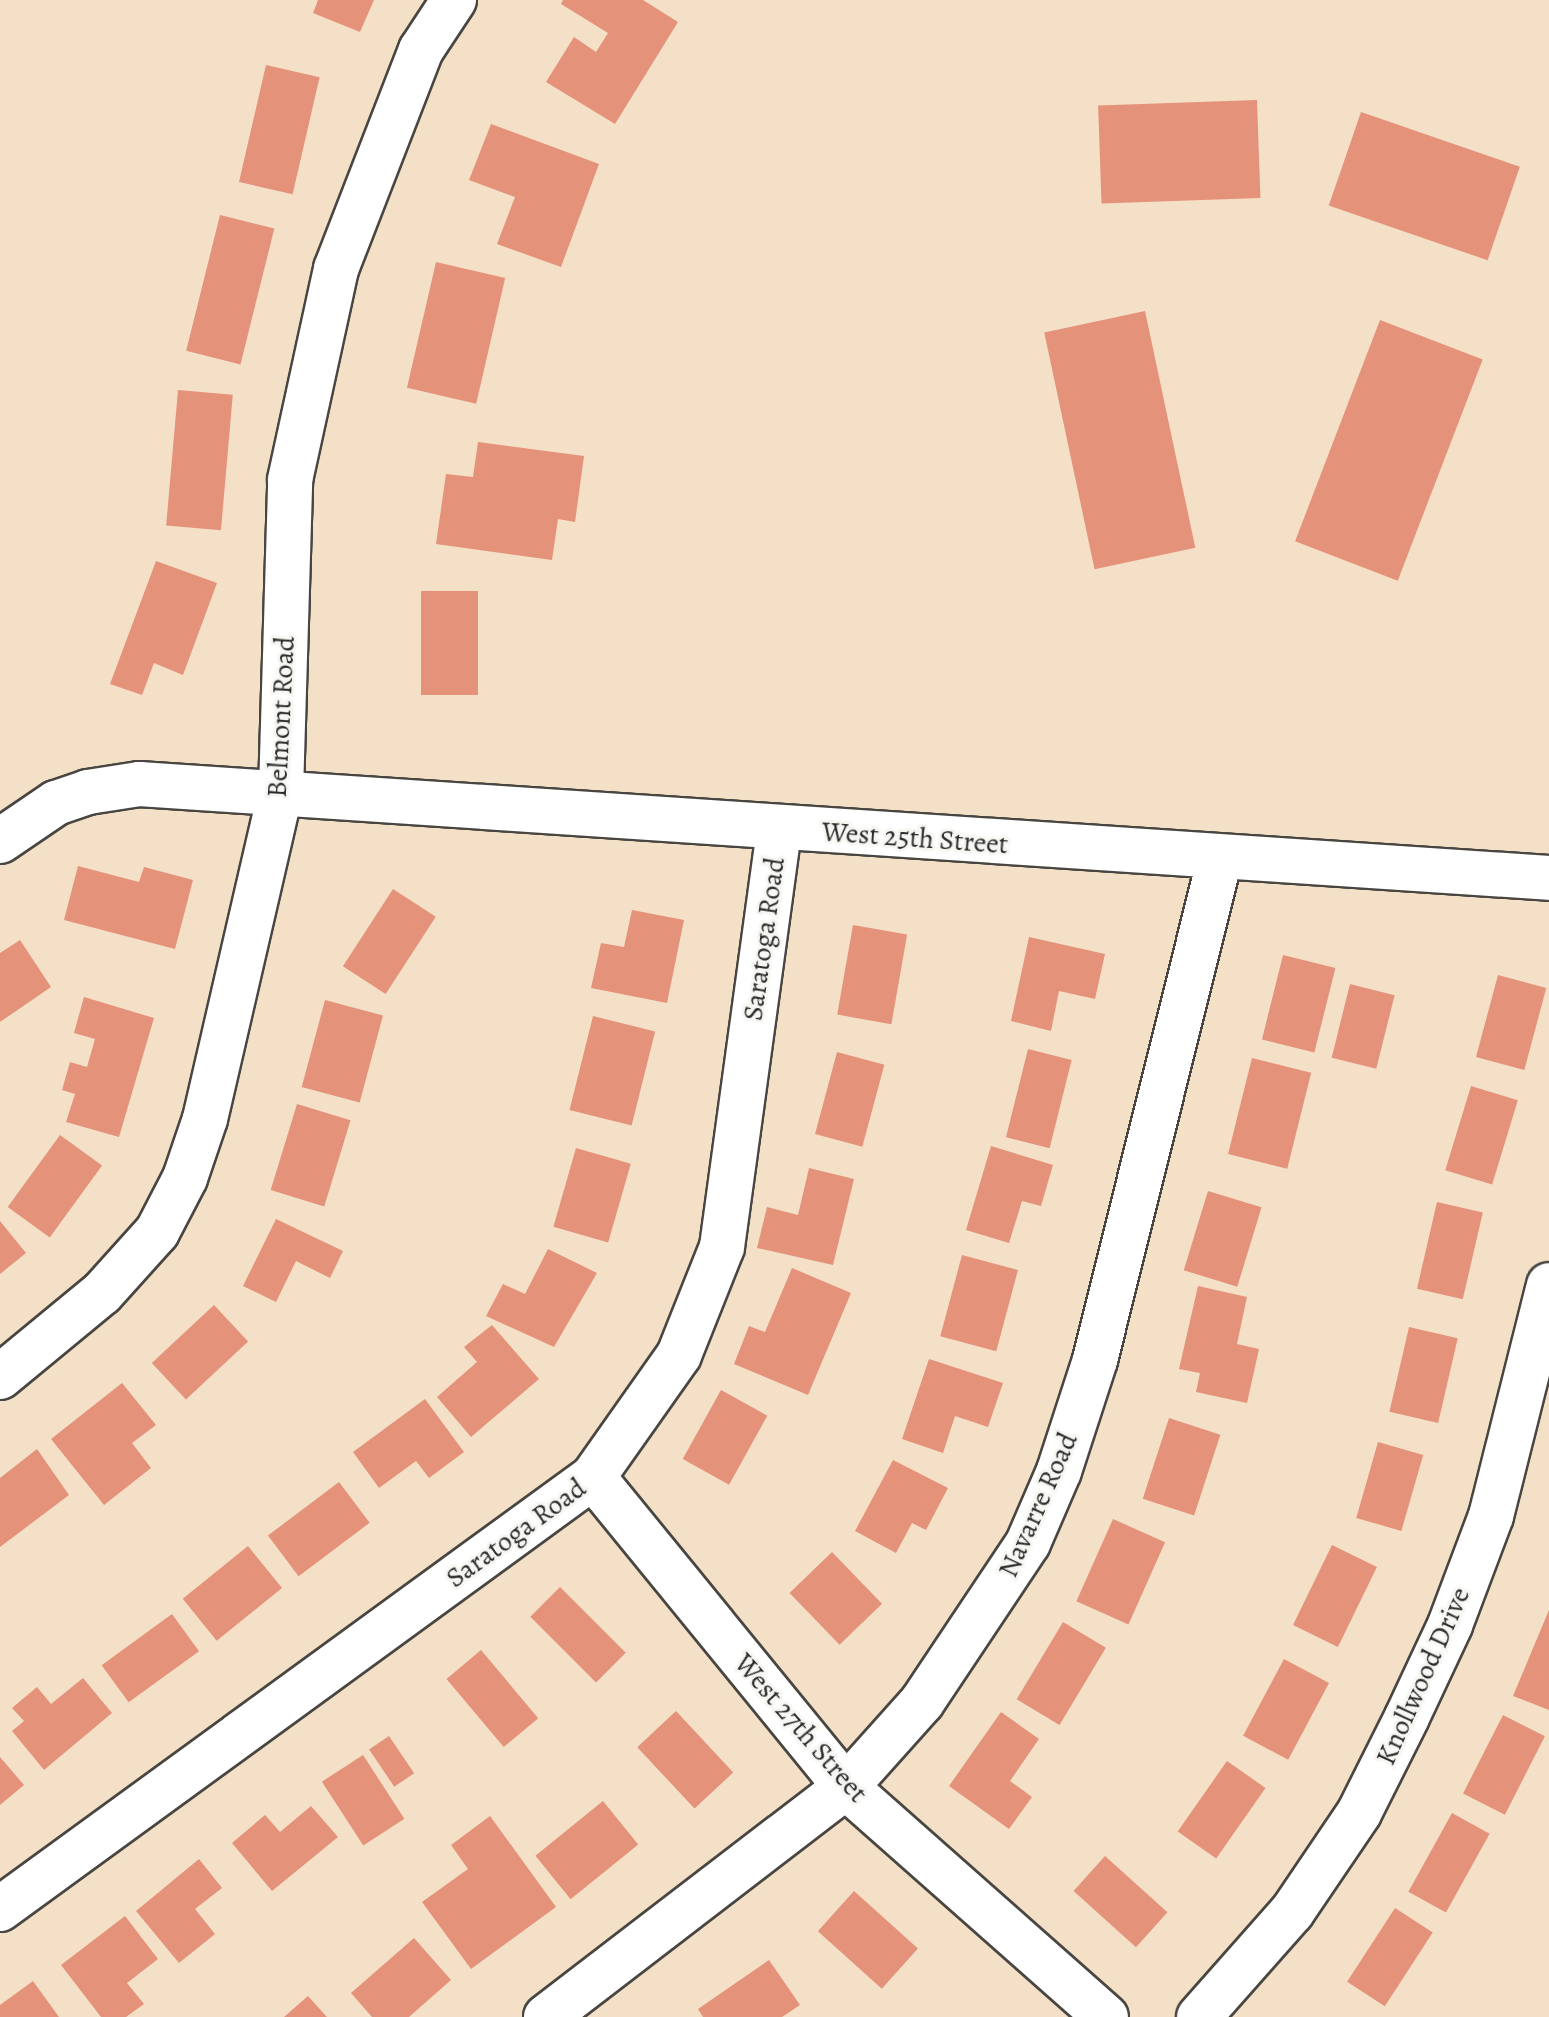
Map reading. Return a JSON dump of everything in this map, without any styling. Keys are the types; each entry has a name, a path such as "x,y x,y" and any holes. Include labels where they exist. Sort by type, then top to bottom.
{"street":[{"name":"Belmont Road","path":"0,1377 102,1293 157,1232 185,1178 205,1119 281,791 290,480 336,269 421,50 454,0"},
{"name":"West 25th Street","path":"0,841 29,818 88,792 139,784 281,791 779,829 1549,878"},
{"name":"Saratoga Road","path":"0,1909 593,1477 679,1355 722,1247 779,829"},
{"name":"Navarre Road","path":"546,2017 846,1787 922,1702 994,1599 1028,1543 1059,1471 1095,1360 1220,858"},
{"name":"Knollwood Drive","path":"1199,2017 1292,1912 1359,1813 1407,1717 1450,1625 1491,1516 1549,1285"},
{"name":"West 27th Street","path":"593,1477 846,1787 1106,2017"}],"building":[{"path":"318,0 374,0 360,32 313,13"},
{"path":"563,0 643,0 678,22 615,124 546,82 574,37 596,52 608,33 561,4"},
{"path":"266,65 320,77 293,194 239,182"},
{"path":"1257,100 1260,198 1102,203 1098,106"},
{"path":"1361,112 1520,167 1488,260 1329,206"},
{"path":"491,124 599,164 561,267 497,244 515,197 469,180"},
{"path":"220,215 274,229 240,364 186,351"},
{"path":"436,262 505,278 476,404 407,388"},
{"path":"1145,311 1195,548 1095,569 1044,332"},
{"path":"1380,320 1483,359 1398,581 1295,541"},
{"path":"178,390 233,395 221,530 166,525"},
{"path":"478,442 584,456 575,522 558,519 552,560 436,544 446,474 473,477"},
{"path":"156,561 217,583 183,675 154,663 142,695 110,684"},
{"path":"421,591 478,591 478,695 421,695"},
{"path":"78,866 139,882 144,867 193,880 175,949 64,920"},
{"path":"393,889 436,917 386,994 343,966"},
{"path":"632,910 684,920 667,1003 591,988 601,943 624,947"},
{"path":"853,925 907,935 891,1024 837,1015"},
{"path":"1029,937 1105,954 1095,999 1059,991 1051,1031 1011,1021"},
{"path":"20,940 51,987 0,1022 0,953"},
{"path":"1283,955 1335,968 1314,1052 1262,1039"},
{"path":"1498,975 1546,988 1524,1070 1476,1057"},
{"path":"1350,984 1395,995 1376,1069 1332,1058"},
{"path":"84,997 154,1018 119,1137 66,1122 75,1094 62,1090 70,1062 87,1067 95,1039 74,1033"},
{"path":"325,1000 383,1016 360,1102 302,1087"},
{"path":"593,1016 655,1031 632,1126 570,1110"},
{"path":"1028,1049 1072,1060 1050,1148 1006,1137"},
{"path":"837,1052 884,1065 862,1147 815,1134"},
{"path":"1252,1058 1311,1073 1287,1169 1228,1154"},
{"path":"1471,1086 1518,1100 1492,1184 1445,1170"},
{"path":"297,1104 351,1120 324,1206 271,1190"},
{"path":"60,1135 102,1166 50,1238 8,1207"},
{"path":"991,1146 1053,1165 1041,1206 1022,1201 1009,1243 966,1230"},
{"path":"576,1148 631,1164 608,1243 553,1227"},
{"path":"809,1168 854,1179 833,1265 757,1248 767,1207 798,1215"},
{"path":"1208,1191 1262,1207 1237,1287 1184,1270"},
{"path":"1437,1202 1483,1213 1463,1299 1417,1289"},
{"path":"276,1219 343,1251 330,1278 296,1261 276,1302 243,1286"},
{"path":"0,1221 26,1253 0,1274"},
{"path":"548,1249 597,1273 554,1347 486,1316 503,1284 525,1294"},
{"path":"962,1255 1018,1270 996,1351 940,1336"},
{"path":"792,1268 851,1293 808,1395 734,1364 749,1326 765,1332"},
{"path":"1198,1286 1247,1297 1237,1344 1259,1349 1247,1403 1196,1392 1200,1373 1179,1369"},
{"path":"214,1305 248,1342 186,1400 152,1363"},
{"path":"492,1325 539,1379 471,1437 437,1397 477,1362 464,1347"},
{"path":"1409,1327 1458,1338 1438,1423 1389,1412"},
{"path":"929,1359 1003,1383 988,1427 955,1416 943,1453 902,1439"},
{"path":"122,1383 156,1425 132,1443 151,1468 104,1505 51,1439"},
{"path":"721,1390 767,1416 729,1485 683,1459"},
{"path":"425,1399 464,1452 429,1478 416,1461 379,1488 353,1452"},
{"path":"1169,1418 1220,1435 1194,1516 1143,1499"},
{"path":"1378,1442 1423,1455 1401,1531 1356,1518"},
{"path":"37,1449 69,1495 0,1547 0,1478"},
{"path":"893,1460 948,1488 926,1530 912,1523 896,1553 855,1531"},
{"path":"339,1482 370,1523 299,1576 268,1536"},
{"path":"1113,1519 1165,1542 1128,1624 1076,1601"},
{"path":"1332,1545 1377,1567 1338,1647 1293,1625"},
{"path":"248,1546 282,1588 217,1641 183,1599"},
{"path":"832,1552 882,1604 840,1645 790,1593"},
{"path":"560,1587 626,1653 596,1682 530,1617"},
{"path":"1549,1610 1549,1710 1513,1696"},
{"path":"172,1614 199,1651 129,1702 102,1665"},
{"path":"1063,1622 1106,1648 1060,1725 1017,1699"},
{"path":"481,1650 538,1718 504,1747 447,1679"},
{"path":"1284,1659 1329,1683 1288,1760 1243,1736"},
{"path":"83,1678 112,1713 44,1770 12,1731 24,1721 12,1708 37,1687 51,1704"},
{"path":"676,1711 733,1772 695,1809 637,1747"},
{"path":"1001,1712 1039,1739 1010,1781 1032,1797 1009,1829 949,1786"},
{"path":"1503,1715 1545,1736 1505,1815 1463,1793"},
{"path":"389,1736 414,1773 394,1787 369,1749"},
{"path":"363,1755 404,1819 363,1845 322,1782"},
{"path":"0,1757 24,1785 0,1805"},
{"path":"1227,1761 1266,1788 1216,1858 1178,1831"},
{"path":"603,1801 638,1845 571,1899 535,1856"},
{"path":"311,1806 338,1837 272,1891 232,1843 265,1815 280,1832"},
{"path":"1452,1813 1490,1834 1446,1913 1408,1892"},
{"path":"490,1816 556,1907 471,1969 422,1902 468,1869 451,1845"},
{"path":"1105,1856 1167,1912 1136,1947 1074,1891"},
{"path":"199,1859 222,1888 195,1909 215,1934 179,1963 136,1911"},
{"path":"854,1891 918,1949 882,1989 818,1931"},
{"path":"1395,1908 1433,1933 1385,2006 1347,1982"},
{"path":"125,1916 158,1959 127,1983 144,2004 126,2017 101,2017 61,1965"},
{"path":"414,1938 451,1980 409,2017 372,2017 351,1993"},
{"path":"769,1960 800,2005 782,2017 703,2017 698,2009"},
{"path":"33,1981 59,2017 0,2017 0,2005"},
{"path":"308,1996 327,2017 284,2017"}]}
